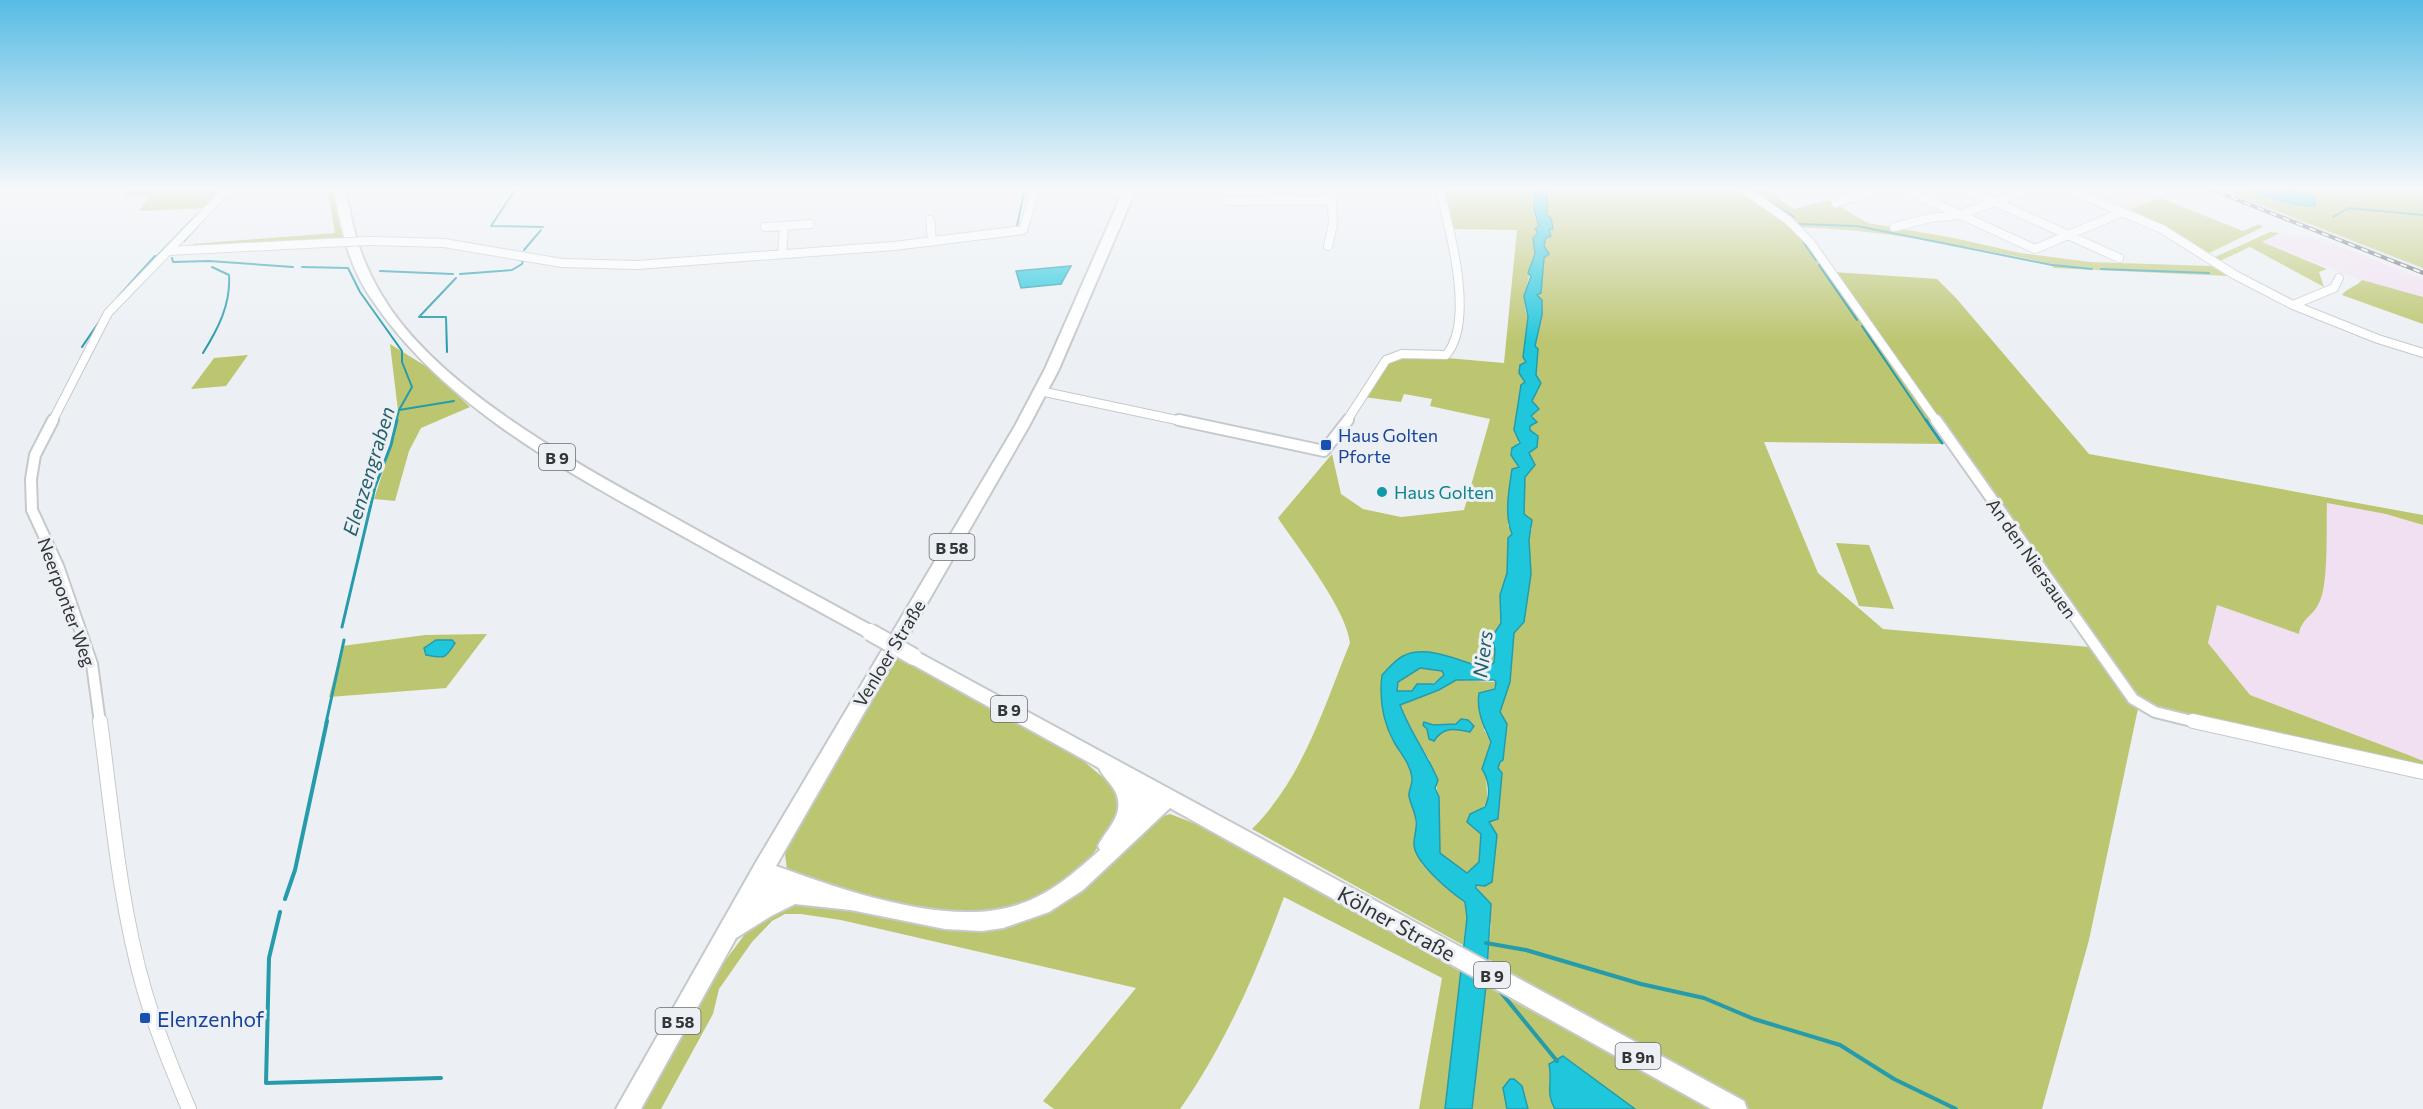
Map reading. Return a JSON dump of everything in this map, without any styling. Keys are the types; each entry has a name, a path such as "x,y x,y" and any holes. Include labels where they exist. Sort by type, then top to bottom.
{"main road":[{"name":"B 9","path":"349,239 362,271 379,300 428,359 469,396 510,426 587,475 1161,792"},
{"name":"Venloer Straße","path":"628,1109 757,879 1040,392 1108,239"},
{"path":"1104,761 1126,791 1128,818"},
{"path":"757,879 850,901 956,921 999,920 1020,915 1060,897 1091,872 1151,816 1161,792"},
{"path":"1091,872 1128,818 1161,792"},
{"name":"Kölner Straße","path":"1161,792 1735,1109"},
{"path":"757,879 790,897 850,901"},
{"path":"727,932 763,909 790,897"}],"street":[{"name":"Neerponter Weg","path":"181,239 108,313 35,455 31,479 32,510 58,567 93,664 124,893 143,986 157,1032 189,1109"},
{"path":"782,254 783,239"},
{"path":"169,251 371,241 444,243 562,263 637,264 957,239"},
{"path":"1328,246 1330,239"},
{"path":"1040,392 1324,452 1360,404 1386,360 1402,354 1446,355 1450,352 1458,321 1459,275 1451,239"},
{"name":"An den Niersauen","path":"1807,239 2133,699 2155,712 2423,772"},
{"path":"2012,239 2035,249 2060,239"},
{"path":"2077,239 2119,258"},
{"path":"2177,239 2235,275 2293,304 2378,339 2423,353"},
{"path":"2293,304 2334,288 2339,278"}],"shaded area":[{"path":"2267,239 2321,239 2423,279 2423,303 2261,242"},
{"path":"2332,239 2348,239 2423,268 2423,275"},
{"path":"2327,503 2386,514 2423,525 2423,761 2250,695 2208,643 2217,605 2299,634 2301,623 2319,604 2323,590"}],"green space":[{"path":"261,239 344,239 344,241 194,248 193,244"},
{"path":"1516,239 1538,239 1525,298 1528,317 1525,382 1521,386 1516,422 1520,440 1517,444 1519,467 1512,469 1508,498 1508,525 1512,534 1507,573 1500,595 1501,623 1492,637 1495,650 1494,663 1483,668 1442,655 1382,675 1381,701 1384,717 1390,734 1411,773 1409,796 1414,808 1418,855 1428,871 1465,902 1467,918 1463,945 1252,829 1270,809 1298,765 1321,717 1350,643 1347,629 1331,597 1278,518 1332,454 1341,494 1363,509 1401,517 1464,510 1490,419 1430,406 1432,399 1404,394 1401,402 1364,397 1385,360 1401,354 1504,363"},
{"path":"1546,239 1807,239 1833,272 1937,279 1956,298 2089,454 2423,515 2423,525 2386,514 2327,503 2326,570 2322,594 2319,603 2302,625 2299,634 2217,605 2208,643 2250,695 2423,761 2423,768 2139,704 2089,940 2042,1109 1750,1109 1488,959 1491,924 1476,885 1489,822 1500,793 1502,773 1498,768 1503,760 1507,724 1500,712 1510,682 1514,633 1524,622 1531,574 1529,540 1532,528 1524,514 1525,477 1535,465 1529,453 1538,436 1530,430 1533,412 1531,401 1539,389 1535,346 1542,315 1537,295 1541,293","holes":["1764,442 1949,444 2101,648 1883,629 1818,573"]},
{"path":"1916,239 1957,239 2020,253 2090,262 2211,266 2228,276 2053,268 2052,264"},
{"path":"2186,239 2239,239 2209,253"},
{"path":"2255,239 2268,239 2262,242 2327,269 2319,272 2324,287 2250,247 2220,261 2215,257"},
{"path":"2348,239 2423,239 2423,268"},
{"path":"2362,280 2423,297 2423,324 2342,295"},
{"path":"390,344 427,367 470,407 421,428 409,451 395,501 374,499 395,435 398,411"},
{"path":"248,355 226,386 191,389 214,358"},
{"path":"1836,543 1869,545 1894,609 1859,606"},
{"path":"487,634 446,688 329,697 342,646 425,635"},
{"path":"896,656 1081,759 1118,790 1119,818 1087,862 1058,888 1009,909 950,913 854,893 806,880 787,870 785,854 792,839"},
{"path":"1420,668 1442,671 1444,675 1422,689 1410,692 1397,691 1398,682"},
{"path":"1456,680 1496,682 1484,730 1491,742 1486,757 1487,803 1468,822 1481,834 1479,862 1467,873 1440,853 1439,797 1429,759 1409,729 1400,704 1439,691"},
{"path":"1170,814 1196,824 1461,972 1445,1109 1419,1109 1442,978 1284,897 1239,1007 1196,1085 1180,1109 1054,1109 1043,1101 1136,988 841,920 785,914 772,921 752,942 719,989 713,1014 661,1109 628,1109 708,984 745,934 761,918 790,905 808,904 880,915 1000,927 1041,915 1077,894 1154,819"},
{"path":"1486,986 1542,1017 1557,1020 1719,1109 1635,1109 1563,1057 1549,1064 1550,1098 1555,1109 1528,1109 1522,1086 1505,1100 1507,1109 1472,1109"}],"water":[{"path":"1533,239 1546,239 1544,246 1549,254 1544,258 1541,293 1537,295 1542,300 1542,315 1535,346 1538,349 1536,375 1541,383 1532,401 1539,409 1531,416 1537,422 1530,426 1530,430 1538,436 1537,447 1529,453 1535,465 1525,477 1524,514 1532,520 1529,540 1531,574 1524,622 1514,633 1510,682 1500,712 1507,724 1503,760 1498,768 1502,773 1498,819 1489,822 1497,835 1492,882 1485,886 1476,885 1476,888 1491,904 1486,986 1472,1109 1445,1109 1467,918 1465,902 1429,871 1415,850 1416,819 1409,794 1412,778 1384,717 1381,701 1382,675 1397,660 1412,653 1443,655 1483,668 1494,663 1495,650 1492,637 1501,623 1500,595 1507,573 1508,538 1512,534 1508,502 1512,469 1519,467 1511,455 1512,448 1520,443 1514,430 1521,385 1525,382 1519,373 1520,365 1526,362 1523,357 1528,317 1524,296 1531,276 1528,273 1535,254","holes":["1420,668 1442,671 1444,675 1434,684 1417,684 1412,691 1397,691 1398,682","1456,680 1494,680 1495,689 1479,693 1478,700 1483,724 1491,742 1482,769 1488,782 1489,792 1485,807 1470,814 1467,822 1481,834 1479,862 1467,873 1440,853 1439,797 1435,788 1438,780 1400,705 1439,690"]},
{"path":"1071,266 1061,284 1021,288 1016,271"},
{"path":"436,640 452,640 455,643 445,656 426,655 424,648"},
{"path":"1461,719 1468,720 1474,726 1470,732 1445,731 1434,741 1429,739 1427,729 1423,725 1424,722 1433,725 1456,724"},
{"path":"1563,1056 1635,1109 1555,1109 1550,1098 1549,1064"},
{"path":"1510,1079 1514,1079 1522,1086 1528,1109 1507,1109 1503,1088"}],"waterway":[{"name":"Elenzengraben","path":"157,256 174,239"},
{"path":"524,250 534,239"},
{"path":"1801,239 1816,260"},
{"path":"1921,239 2052,265 2092,269"},
{"name":"Elenzengraben","path":"118,297 155,256"},
{"name":"Elenzengraben","path":"172,258 173,262 209,261 293,267"},
{"path":"460,274 512,270 522,264 523,261 517,259"},
{"path":"1819,265 1857,320"},
{"path":"203,353 214,335 228,296 229,275 212,267"},
{"name":"Elenzengraben","path":"302,267 348,268 360,292 402,351 402,362 412,387 399,410"},
{"path":"2101,269 2209,273"},
{"name":"Elenzengraben","path":"380,271 453,274"},
{"name":"Elenzengraben","path":"447,352 446,317 419,317 456,278"},
{"name":"Elenzengraben","path":"82,347 101,319"},
{"path":"1862,326 1927,422"},
{"path":"399,410 454,401"},
{"name":"Elenzengraben","path":"396,422 399,410"},
{"name":"Elenzengraben","path":"342,627 375,487 391,445 397,420"},
{"path":"1926,420 1942,443"},
{"name":"Elenzengraben","path":"326,723 344,640"},
{"name":"Elenzengraben","path":"285,899 295,870 327,721"},
{"name":"Elenzengraben","path":"280,912 269,958 266,1083 441,1078"},
{"path":"1486,943 1526,950 1641,984 1704,998 1754,1019 1840,1045 1894,1079 1956,1109"},
{"path":"1499,990 1557,1061"}],"railway":[{"path":"2336,239 2423,273"}],"place":[{"name":"Haus Golten Pforte","path":"1326,445"},
{"name":"Haus Golten","path":"1382,492"},
{"name":"Elenzenhof","path":"145,1018"}],"water label":[{"name":"Niers","path":"1482,654"}]}
